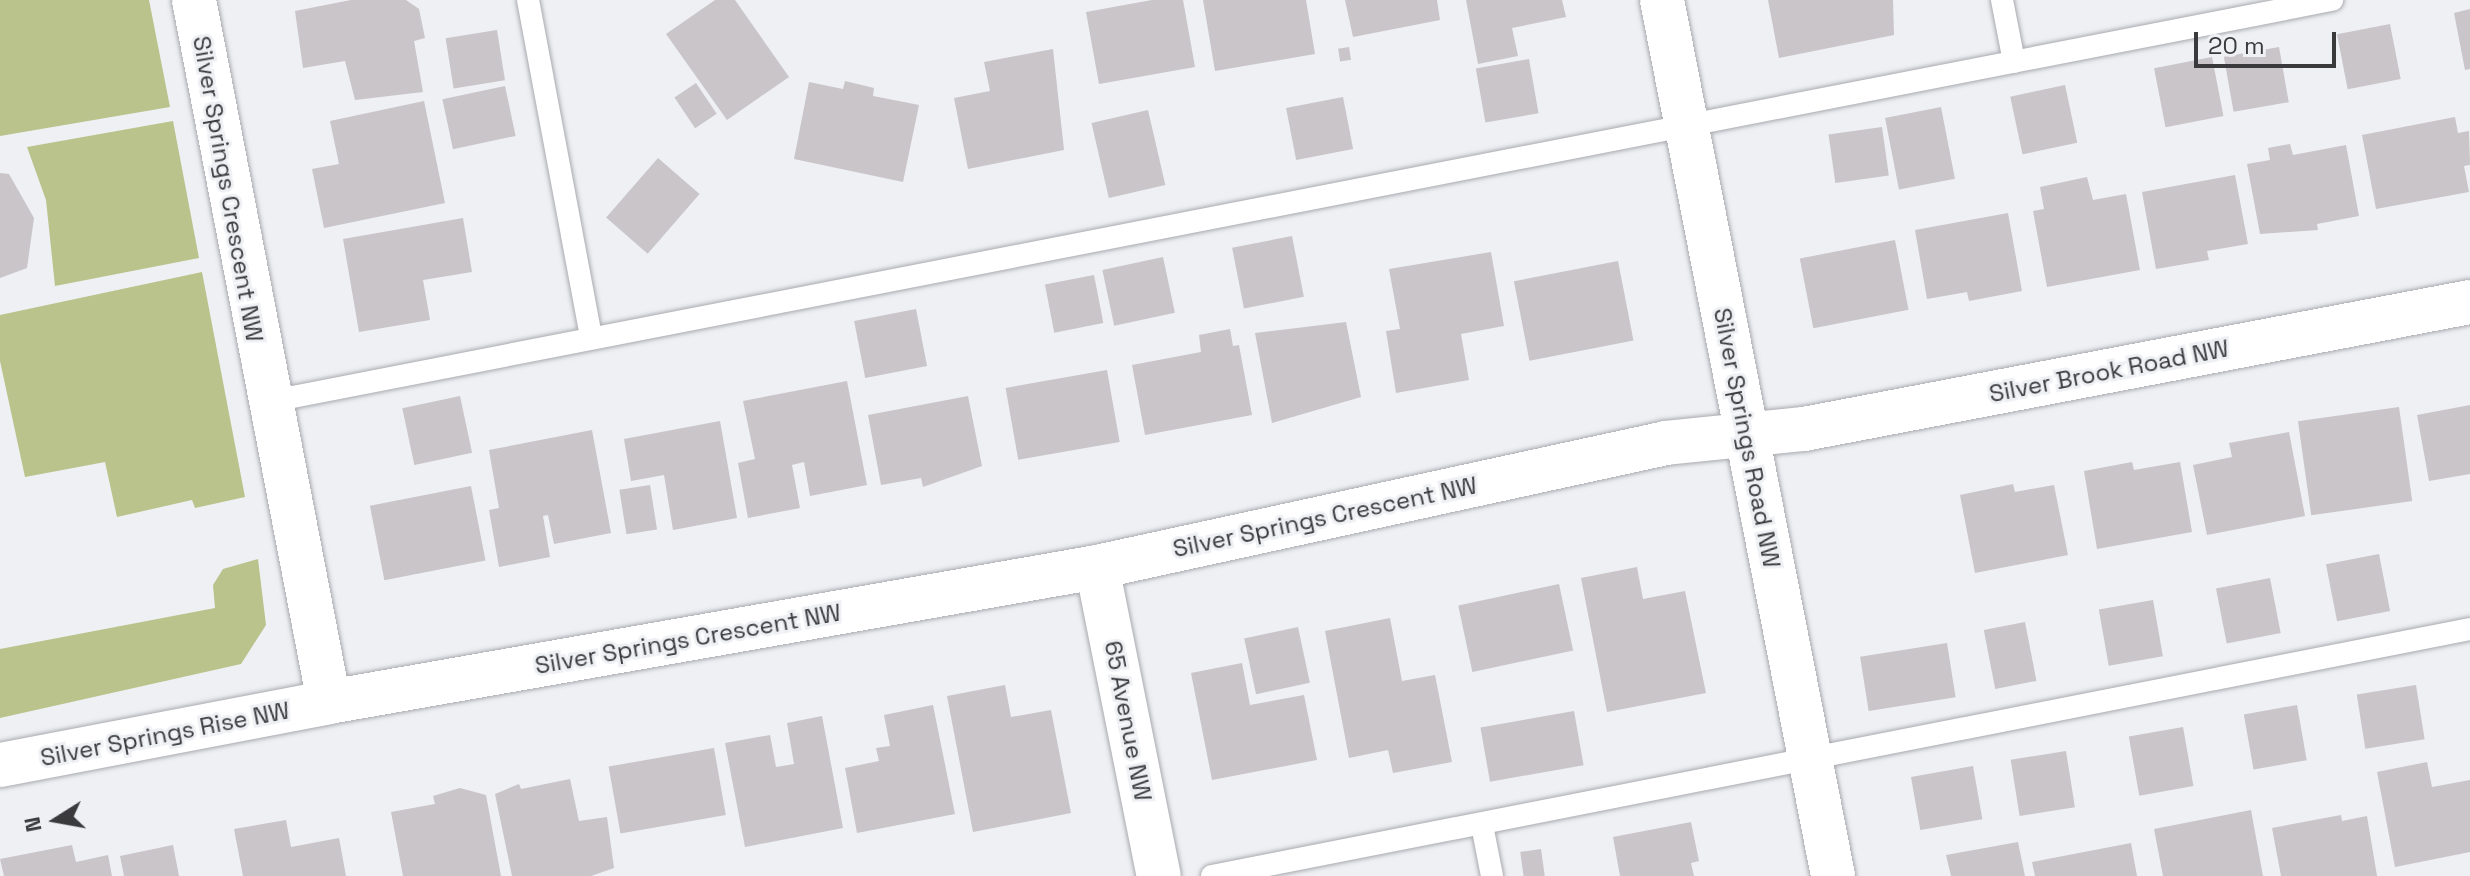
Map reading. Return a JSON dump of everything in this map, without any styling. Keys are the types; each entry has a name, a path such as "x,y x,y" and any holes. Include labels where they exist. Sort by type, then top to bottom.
{"street":[{"name":"Silver Springs Crescent NW","path":"194,0 267,402 329,702 1097,567 1666,443 1748,434"},
{"name":"Silver Springs Road NW","path":"1662,0 1833,876"},
{"name":"Silver Brook Road NW","path":"1748,434 1819,426 2470,302"},
{"name":"65 Avenue NW","path":"1097,567 1159,876"},
{"name":"Silver Springs Rise NW","path":"0,765 329,702"}],"lane":[{"path":"528,0 591,337"},
{"path":"2002,0 2014,62"},
{"path":"267,402 1686,122 2332,0"},
{"path":"1212,876 2470,629"},
{"path":"1482,825 1492,876"}],"green space":[{"path":"0,0 149,0 170,107 0,136"},
{"path":"173,121 199,258 55,286 46,200 27,147"},
{"path":"202,272 245,497 195,508 192,500 117,517 105,462 25,477 0,361 0,315"},
{"path":"258,559 266,625 241,664 0,718 0,649 215,608 213,585 223,569"}],"building":[{"path":"351,0 406,0 419,9 425,38 414,41 423,92 355,100 345,61 303,68 295,11"},
{"path":"715,0 735,0 789,77 727,120 666,34"},
{"path":"1152,0 1183,0 1195,67 1099,84 1086,12"},
{"path":"1203,0 1306,0 1315,54 1215,71"},
{"path":"1345,0 1437,0 1440,20 1353,37"},
{"path":"1466,0 1562,0 1566,17 1512,28 1518,56 1478,64"},
{"path":"1768,0 1893,0 1894,35 1779,58"},
{"path":"2470,9 2470,69 2465,70 2454,13"},
{"path":"2390,24 2401,79 2348,89 2337,34"},
{"path":"497,30 505,80 454,89 446,38"},
{"path":"1349,47 1351,60 1340,62 1338,49"},
{"path":"2279,47 2289,102 2234,112 2224,57"},
{"path":"1053,49 1064,150 968,169 954,98 990,91 984,62"},
{"path":"2212,57 2223,116 2166,127 2154,68"},
{"path":"1529,59 1539,113 1485,123 1476,68"},
{"path":"845,81 874,88 873,96 919,105 903,182 794,159 809,82 843,89"},
{"path":"696,83 717,114 695,128 674,98"},
{"path":"2065,85 2077,143 2022,154 2010,97"},
{"path":"505,86 516,136 453,149 442,99"},
{"path":"1343,97 1353,149 1296,160 1286,108"},
{"path":"424,101 445,203 324,228 312,169 339,164 330,121"},
{"path":"1941,107 1955,179 1899,190 1885,118"},
{"path":"1148,110 1165,185 1109,198 1091,123"},
{"path":"2455,117 2458,133 2469,131 2470,165 2464,166 2469,192 2376,209 2362,135"},
{"path":"1882,127 1889,176 1835,183 1829,135"},
{"path":"2290,144 2293,155 2346,145 2359,216 2317,224 2318,230 2260,234 2247,164 2270,160 2268,148"},
{"path":"658,158 700,194 648,254 606,218"},
{"path":"0,173 9,174 34,218 27,268 0,278"},
{"path":"2235,175 2248,244 2207,251 2209,260 2156,269 2142,192"},
{"path":"2087,177 2093,200 2126,194 2140,270 2047,287 2033,211 2044,209 2040,187"},
{"path":"2008,213 2022,291 1969,301 1967,292 1927,299 1915,230"},
{"path":"463,218 472,272 423,280 430,320 359,332 343,239"},
{"path":"1292,236 1304,297 1244,309 1232,248"},
{"path":"1895,240 1909,310 1813,328 1800,259"},
{"path":"1491,252 1504,326 1461,334 1469,380 1396,393 1386,331 1400,329 1389,269"},
{"path":"1163,257 1175,313 1114,326 1102,270"},
{"path":"1618,261 1633,341 1529,361 1514,281"},
{"path":"1094,275 1103,323 1054,333 1045,285"},
{"path":"916,309 927,366 865,378 854,321"},
{"path":"1346,322 1361,397 1272,423 1255,333"},
{"path":"1230,329 1233,346 1239,345 1252,415 1145,435 1132,365 1201,352 1199,335"},
{"path":"1107,370 1120,442 1018,460 1006,388"},
{"path":"847,381 867,485 810,496 804,462 792,465 800,508 748,518 738,463 755,459 743,401"},
{"path":"460,396 472,453 414,465 402,408"},
{"path":"968,396 982,466 923,487 921,478 881,485 868,415"},
{"path":"2470,405 2470,474 2429,481 2417,415"},
{"path":"2399,407 2412,501 2311,515 2298,421"},
{"path":"720,421 737,518 673,530 664,475 631,481 624,439"},
{"path":"592,430 611,533 554,544 548,515 543,516 550,557 499,567 489,510 499,508 489,450"},
{"path":"2289,432 2305,516 2207,535 2193,465 2232,457 2229,443"},
{"path":"2132,462 2134,470 2180,462 2192,532 2097,549 2084,471"},
{"path":"2013,484 2015,492 2054,485 2068,555 1975,573 1960,495"},
{"path":"650,485 657,529 626,534 619,490"},
{"path":"471,486 486,561 384,580 370,506"},
{"path":"2379,554 2390,611 2337,621 2326,564"},
{"path":"1637,567 1643,599 1685,591 1706,693 1607,712 1581,578"},
{"path":"2270,578 2281,633 2227,643 2216,588"},
{"path":"1559,584 1573,651 1472,672 1458,605"},
{"path":"2153,600 2163,656 2109,666 2099,610"},
{"path":"1390,618 1402,681 1435,675 1452,762 1393,773 1388,750 1349,758 1325,631"},
{"path":"2025,622 2036,681 1995,689 1984,630"},
{"path":"1298,627 1310,683 1256,694 1244,638"},
{"path":"1947,643 1956,697 1869,711 1860,657"},
{"path":"1242,663 1250,705 1304,695 1317,760 1212,780 1191,673"},
{"path":"1005,685 1011,717 1051,710 1071,813 973,832 947,696"},
{"path":"2416,685 2425,739 2365,749 2357,694"},
{"path":"933,705 955,814 857,833 845,768 879,761 876,748 890,746 884,715"},
{"path":"2297,705 2307,760 2254,770 2244,714"},
{"path":"1574,711 1584,765 1490,782 1480,727"},
{"path":"822,716 843,828 745,847 725,743 770,735 776,767 794,764 787,723"},
{"path":"2183,727 2193,786 2139,796 2129,737"},
{"path":"714,748 726,815 620,834 609,767"},
{"path":"2066,751 2075,807 2020,816 2011,760"},
{"path":"2427,762 2432,787 2470,780 2470,852 2395,867 2377,772"},
{"path":"1973,766 1982,819 1920,830 1911,777"},
{"path":"570,779 579,821 607,817 614,868 591,876 512,876 495,794 519,784 521,789"},
{"path":"460,788 486,795 501,876 403,876 391,812 435,804 433,796"},
{"path":"2251,810 2263,876 2163,876 2154,829"},
{"path":"2341,815 2342,821 2367,816 2377,876 2281,876 2272,828"},
{"path":"286,820 291,847 339,838 346,876 243,876 234,829"},
{"path":"1691,822 1699,861 1691,863 1694,876 1620,876 1613,837"},
{"path":"2018,842 2025,876 1951,876 1946,855"},
{"path":"2131,843 2137,876 2035,876 2032,862"},
{"path":"72,845 76,862 108,855 112,876 4,876 0,859"},
{"path":"173,845 179,876 124,876 120,856"},
{"path":"1541,849 1545,876 1524,876 1520,852"}]}
